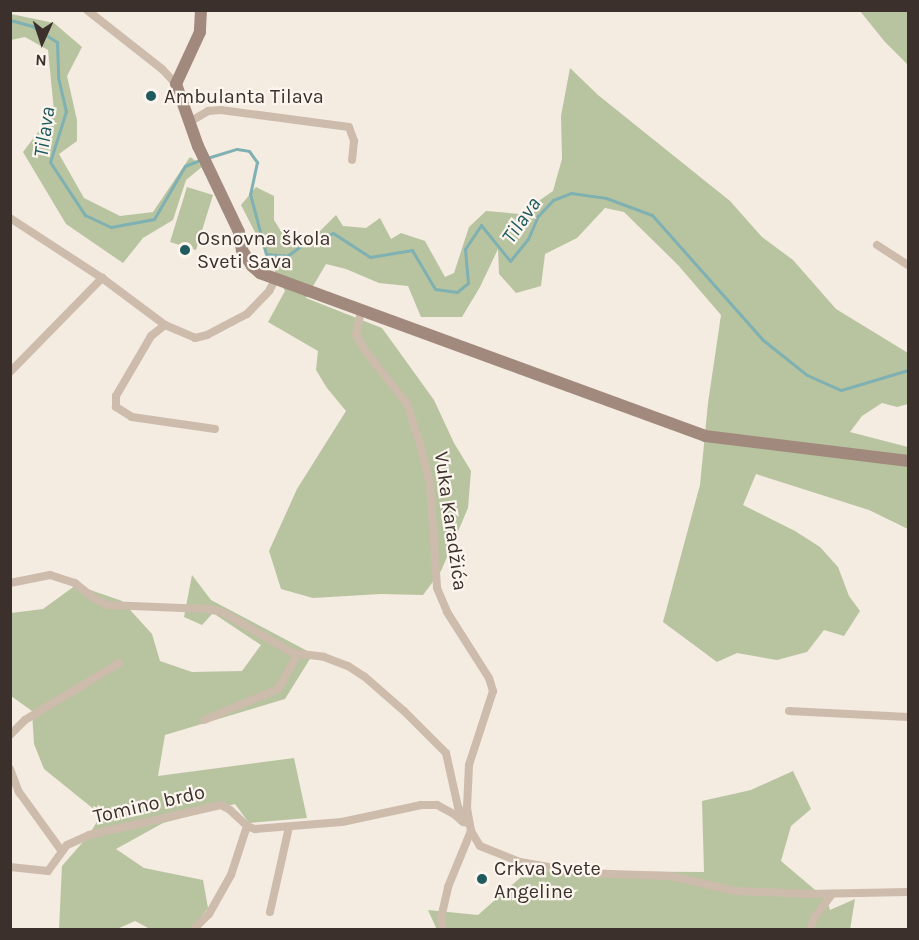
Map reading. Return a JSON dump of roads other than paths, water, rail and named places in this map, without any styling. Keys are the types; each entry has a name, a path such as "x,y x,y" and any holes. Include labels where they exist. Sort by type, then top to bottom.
{"street":[{"path":"87,10 162,69 176,84 198,146 239,232 242,250 252,266 275,280 705,436 909,461"},
{"path":"176,84 200,32 201,10"},
{"path":"191,121 208,111 221,110 349,127 354,141 352,160"},
{"path":"10,218 102,278 165,326 195,338 207,336 247,315 263,298 275,280"},
{"path":"877,245 909,265"},
{"path":"10,372 102,278"},
{"name":"Vuka Karadžića","path":"361,311 356,334 364,349 407,404 414,419 430,484 437,588 447,612 489,678 493,691 469,765 467,808 471,831"},
{"path":"165,326 151,336 127,373 116,396 116,407 132,417 215,429"},
{"path":"10,583 50,575 75,583 92,597 108,605 207,609 222,612 298,654 324,657 348,666 365,677 440,747 450,761 458,807 480,846 489,852 520,862 582,873 671,876 735,891 832,894 909,892"},
{"path":"204,720 278,689 298,654"},
{"path":"10,735 25,720 119,663"},
{"path":"789,711 909,717"},
{"path":"10,769 19,792 61,850"},
{"name":"Tomino brdo","path":"10,867 48,871 61,850 88,835 221,805 247,826"},
{"path":"193,930 209,915 231,875 247,826 269,829 342,822 421,805 437,805 454,814 471,831"},
{"path":"270,912 289,827"},
{"path":"443,930 441,918 448,887 471,831"},
{"path":"810,930 814,918 832,894"}],"waterway":[{"name":"Tilava","path":"10,20 32,26 57,42 58,77 66,111 50,162 85,215 111,227 154,219 185,166 200,160"},
{"name":"Tilava","path":"207,158 237,149 249,151 257,162 250,194 266,254 287,256 302,245 333,233 370,257 412,250 435,289 457,292 468,283 465,249 481,225 510,261 528,239 538,216 553,200 571,193 606,198 652,215 763,340 807,375 841,390 908,370"}],"place":[{"name":"Ambulanta Tilava","path":"151,96"},
{"name":"Osnovna škola Sveti Sava","path":"185,250"},
{"name":"Crkva Svete Angeline","path":"482,879"}]}
